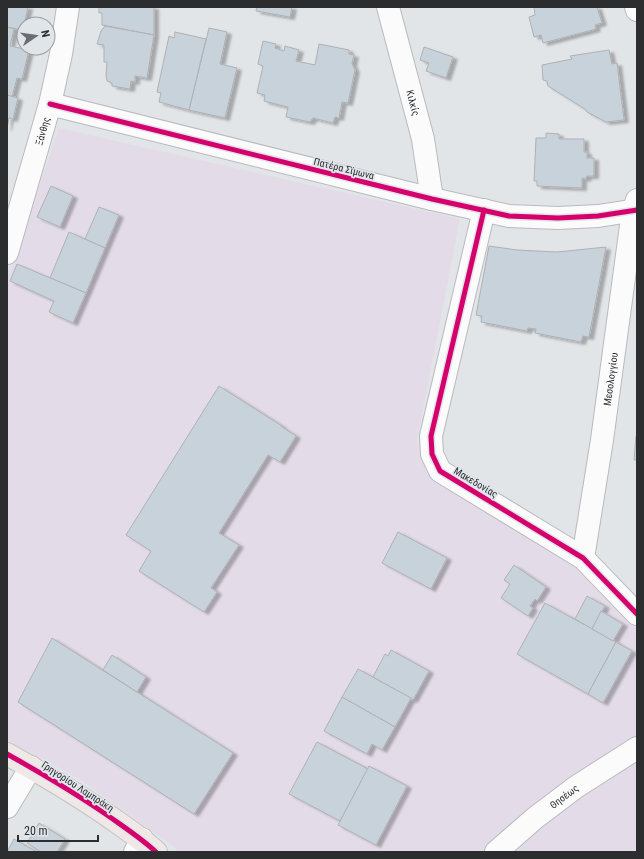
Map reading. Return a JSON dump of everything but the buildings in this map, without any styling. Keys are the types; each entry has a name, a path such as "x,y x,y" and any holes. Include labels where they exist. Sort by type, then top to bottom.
{"main road":[{"name":"Γρηγορίου Λαμπράκη","path":"7,754 92,805 145,848"}],"street":[{"name":"Ξάνθης","path":"7,252 50,104 61,54 68,7"},
{"name":"Κιλκίς","path":"388,7 423,139 432,199"},
{"name":"Πατέρα Σϊμωνα","path":"50,104 432,199 509,216 558,218 598,216 636,207"},
{"name":"Μεσολογγίου","path":"583,558 636,207"},
{"name":"Μακεδονίας","path":"484,210 431,436 432,454 440,470 583,558 637,614"},
{"name":"Θησέως","path":"496,852 535,818 576,787 637,748"},
{"path":"7,807 30,767"}],"shaded area":[{"path":"59,128 460,219 417,440 428,475 570,562 621,610 637,630 637,852 179,852 79,779 7,740 7,279"}],"cycle path":[{"path":"50,104 432,199 509,216 558,218 598,216 637,210"},
{"path":"484,210 431,436 432,454 440,471 583,558 637,614"},
{"path":"7,754 58,783 95,807 156,852"}]}
